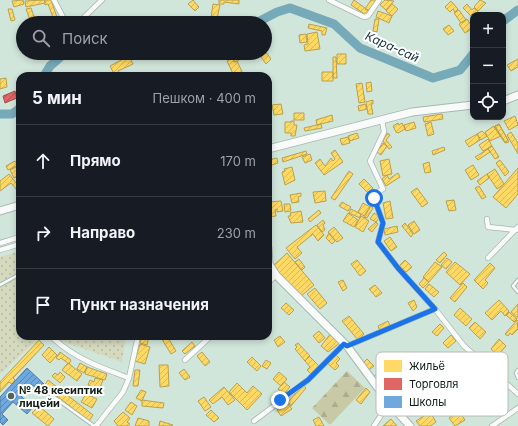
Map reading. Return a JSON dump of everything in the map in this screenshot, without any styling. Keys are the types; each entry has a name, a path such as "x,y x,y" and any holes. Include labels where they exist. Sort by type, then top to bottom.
{"main road":[{"path":"506,100 518,95"},
{"path":"272,148 412,112 470,105"},
{"path":"0,211 16,207"},
{"path":"272,269 276,275 345,345 376,386"},
{"path":"401,416 410,426"}],"street":[{"path":"54,0 62,16"},
{"path":"85,16 102,0"},
{"path":"329,0 364,17"},
{"path":"334,0 364,17"},
{"path":"364,17 368,16 379,0"},
{"path":"382,120 384,132 370,161 383,189 378,192 374,198 383,223 378,242 398,268 471,352"},
{"path":"487,219 488,228 517,229"},
{"path":"488,258 517,229"},
{"path":"0,243 16,238"},
{"path":"0,250 16,245"},
{"path":"272,279 276,275"},
{"path":"254,421 308,380 345,345 435,309"},
{"path":"55,340 69,352 92,364 129,378"},
{"path":"95,426 116,402 129,378 137,340"},
{"path":"185,360 207,340"},
{"path":"508,385 518,394"},
{"path":"508,415 518,408"},
{"path":"374,426 381,416"},
{"path":"492,426 506,416"}],"lane":[{"path":"0,285 16,276"},
{"path":"518,280 513,286 518,292"},
{"path":"518,370 516,373 518,378"},
{"path":"47,392 95,426"}],"green space":[{"path":"16,252 16,340 37,340 0,374 0,257"},
{"path":"58,340 125,340 122,362"},
{"path":"347,371 365,388 330,425 312,408"}],"building: Жильё":[{"path":"23,0 24,4 14,7 12,1"},
{"path":"44,0 45,3 26,7 25,1"},
{"path":"45,0 51,0 57,16 52,16 48,4 45,5"},
{"path":"193,0 199,7 195,11 188,4"},
{"path":"219,0 239,0 239,4 224,2 224,4 219,4"},
{"path":"354,0 369,11 366,15 351,5"},
{"path":"371,0 376,0 369,11 365,9"},
{"path":"385,0 394,1 386,10 380,5"},
{"path":"480,0 486,3 478,11 474,7"},
{"path":"451,1 458,9 455,12 453,9 450,12 445,7"},
{"path":"213,4 220,5 218,16 211,16"},
{"path":"392,4 398,9 392,16 386,11"},
{"path":"467,4 472,10 474,8 478,11 470,12 470,15 463,8"},
{"path":"31,8 34,16 29,16 26,9"},
{"path":"8,9 12,9 15,20 11,21"},
{"path":"459,10 466,20 461,23 454,13"},
{"path":"378,11 392,16 389,23 376,17"},
{"path":"375,19 379,19 377,32 373,31"},
{"path":"467,19 470,24 470,30 465,33 459,24"},
{"path":"309,24 327,28 325,35 322,35 322,31 308,28"},
{"path":"449,25 454,31 448,35 443,29"},
{"path":"317,32 320,49 305,51 304,45 308,44 307,34"},
{"path":"306,34 307,42 300,43 299,35"},
{"path":"337,54 346,54 346,64 337,64"},
{"path":"333,57 336,57 337,78 333,78"},
{"path":"518,59 518,67 511,71 507,65"},
{"path":"121,60 131,60 133,64 119,72 113,72 110,66"},
{"path":"263,60 270,60 266,64"},
{"path":"227,61 237,61 242,72 232,72"},
{"path":"322,72 333,72 333,81 322,81"},
{"path":"6,78 7,87 0,89 0,79"},
{"path":"371,82 372,91 367,92 366,83"},
{"path":"362,83 365,102 359,103 356,84"},
{"path":"373,100 373,104 371,104 373,114 368,114 366,102"},
{"path":"281,104 283,114 274,115 272,105"},
{"path":"365,104 367,109 359,111 358,106"},
{"path":"294,113 304,113 304,120 294,120"},
{"path":"442,114 443,119 424,122 423,117"},
{"path":"332,115 333,121 317,125 316,120"},
{"path":"515,116 518,125 509,130 504,121"},
{"path":"294,121 294,125 297,125 295,136 291,136 291,133 285,133 285,122"},
{"path":"414,122 416,128 406,131 404,125"},
{"path":"431,122 434,134 428,136 425,124"},
{"path":"398,123 399,125 402,123 405,129 398,133 393,126"},
{"path":"321,124 322,128 305,131 304,128"},
{"path":"499,124 509,142 505,143 494,127"},
{"path":"499,124 508,140 505,142 495,126"},
{"path":"494,126 501,136 490,141 485,132"},
{"path":"482,131 487,136 481,140 477,134"},
{"path":"511,132 518,143 518,154 507,135"},
{"path":"357,133 359,138 350,141 348,136"},
{"path":"387,133 390,135 386,140 392,147 389,149 383,141"},
{"path":"477,134 480,140 469,147 465,141"},
{"path":"348,137 350,143 342,145 340,139"},
{"path":"488,139 492,146 483,151 479,145"},
{"path":"383,143 387,146 381,155 377,152"},
{"path":"492,146 499,157 495,159 488,149"},
{"path":"444,147 445,150 433,155 432,151"},
{"path":"488,149 490,152 478,160 475,157"},
{"path":"335,150 343,162 324,175 315,163 320,159 325,166 331,158 333,161 335,159 331,153"},
{"path":"306,151 307,154 283,162 282,158"},
{"path":"310,154 312,160 305,163 302,157"},
{"path":"277,158 278,163 272,165 272,159"},
{"path":"389,159 392,174 383,176 380,161"},
{"path":"500,160 509,172 505,176 496,163"},
{"path":"15,161 16,162 16,166 8,170 6,166"},
{"path":"429,162 431,172 425,173 423,164"},
{"path":"473,165 479,175 471,180 465,170"},
{"path":"16,167 16,177 14,178 10,170"},
{"path":"292,167 295,180 285,185 282,172 285,171 284,169"},
{"path":"518,168 518,194 506,208 493,197"},
{"path":"495,169 504,184 497,189 487,174"},
{"path":"349,171 353,174 335,200 331,198"},
{"path":"398,173 400,177 386,186 382,179 387,175 389,179"},
{"path":"9,174 16,183 16,189 11,183 0,191 0,181"},
{"path":"487,174 489,178 480,185 477,181"},
{"path":"364,179 373,188 368,193 359,184"},
{"path":"479,186 486,197 482,199 475,188"},
{"path":"417,188 428,203 422,207 411,192"},
{"path":"325,191 326,201 315,203 313,192"},
{"path":"301,193 301,196 298,197 299,202 292,203 290,195"},
{"path":"454,200 456,210 449,211 446,201"},
{"path":"281,201 283,211 277,212 277,209 275,210 276,216 272,216 272,202"},
{"path":"390,201 393,218 386,219 383,203"},
{"path":"342,202 351,207 348,211 339,206"},
{"path":"363,203 370,207 364,216 358,212"},
{"path":"284,204 290,204 291,211 285,212"},
{"path":"371,206 373,208 367,218 364,217"},
{"path":"351,209 361,214 360,218 349,213"},
{"path":"319,210 321,213 310,222 308,219"},
{"path":"301,211 303,222 291,223 288,216 291,216 290,213"},
{"path":"348,213 358,220 354,227 343,221"},
{"path":"374,213 380,217 376,222 370,219"},
{"path":"361,216 369,221 363,232 355,227"},
{"path":"323,220 325,223 323,225 325,230 322,232 317,225"},
{"path":"414,221 420,230 414,234 408,225"},
{"path":"376,222 378,224 372,232 368,229"},
{"path":"405,223 413,234 411,237 402,226"},
{"path":"316,225 324,235 318,241 313,234 297,247 302,253 295,259 286,248"},
{"path":"397,226 398,232 385,235 384,229"},
{"path":"334,227 343,238 337,242 328,232"},
{"path":"329,233 335,241 332,244 326,238"},
{"path":"390,237 397,247 391,251 384,241"},
{"path":"444,252 447,255 440,263 436,260"},
{"path":"287,253 314,285 300,297 273,266"},
{"path":"447,258 452,262 446,269 441,265"},
{"path":"299,259 305,267 302,270 295,262"},
{"path":"357,260 366,271 360,276 351,264"},
{"path":"405,260 412,267 406,272 399,266"},
{"path":"435,262 442,267 429,282 423,277"},
{"path":"455,262 470,274 460,285 446,272"},
{"path":"490,263 495,268 485,280 488,283 483,289 474,280"},
{"path":"424,278 429,282 423,288 419,284"},
{"path":"343,280 347,288 343,291 338,282"},
{"path":"463,283 467,287 455,302 450,298"},
{"path":"429,284 439,292 434,297 425,289"},
{"path":"375,285 382,293 376,297 369,289"},
{"path":"315,288 327,303 320,309 307,294"},
{"path":"414,300 417,307 413,311 408,303"},
{"path":"499,300 509,311 505,316 501,311 492,320 485,313"},
{"path":"286,303 294,310 289,315 281,308"},
{"path":"518,304 518,318 511,312"},
{"path":"460,308 472,319 466,326 454,315"},
{"path":"509,312 517,319 514,322 506,315"},
{"path":"349,316 364,334 358,340 342,321"},
{"path":"517,320 518,329 512,335 510,333 508,336 505,334"},
{"path":"388,321 390,326 380,331 378,326"},
{"path":"475,322 486,332 480,339 469,328"},
{"path":"440,324 444,328 437,336 432,332"},
{"path":"319,331 325,338 319,343 313,336"},
{"path":"331,333 341,342 328,352 321,346"},
{"path":"451,335 456,341 448,348 443,343"},
{"path":"280,336 285,342 278,347 274,340"},
{"path":"499,339 506,346 501,352 494,352 491,349"},
{"path":"39,340 44,345 13,378 15,380 12,384 9,382 0,392 0,382"},
{"path":"140,340 148,340 147,345 140,343"},
{"path":"162,340 169,340 176,351 171,354"},
{"path":"192,342 195,346 185,354 182,351"},
{"path":"298,343 310,356 305,361 295,349 297,347 295,345"},
{"path":"140,344 150,347 145,364 135,361"},
{"path":"49,347 57,355 50,363 42,355"},
{"path":"60,352 71,360 69,364 61,358 59,360 56,358"},
{"path":"202,352 210,362 205,366 197,356"},
{"path":"335,354 340,359 336,363 339,366 335,370 327,363"},
{"path":"309,356 319,366 311,374 307,370 310,367 305,361"},
{"path":"252,357 261,366 257,371 247,362"},
{"path":"367,359 374,366 369,370 363,363"},
{"path":"266,360 271,363 267,369 262,366"},
{"path":"68,363 82,374 77,381 62,370"},
{"path":"80,363 87,367 84,373 77,369"},
{"path":"159,365 168,365 169,386 160,387"},
{"path":"87,367 107,374 105,380 85,374"},
{"path":"184,369 190,377 185,380 179,373"},
{"path":"135,370 140,370 138,386 133,386"},
{"path":"60,372 65,377 60,383 52,376 55,373 58,375"},
{"path":"279,372 287,379 281,386 273,379"},
{"path":"376,374 376,382 372,379"},
{"path":"95,378 103,380 99,390 88,385 90,380 94,382"},
{"path":"48,380 93,415 89,421 44,386"},
{"path":"284,382 290,387 284,394 278,389"},
{"path":"237,383 247,393 253,386 262,394 247,410 229,392"},
{"path":"303,385 306,388 291,406 288,402"},
{"path":"224,387 235,400 228,405 222,397 213,404 209,400"},
{"path":"366,388 370,392 361,404 356,400"},
{"path":"141,390 146,392 142,401 136,398"},
{"path":"86,394 97,399 92,408 81,402"},
{"path":"204,397 211,407 205,411 198,401"},
{"path":"142,400 164,403 163,408 142,406"},
{"path":"131,402 137,406 132,415 125,410"},
{"path":"287,403 292,409 281,416 277,410"},
{"path":"39,406 54,419 48,426 32,413"},
{"path":"211,410 219,418 214,422 206,415"},
{"path":"123,412 130,418 127,422 130,424 128,426 118,426 114,421"},
{"path":"424,416 432,416 436,422 430,426 420,426 416,421"},
{"path":"452,416 462,416 465,420 455,426 449,418"},
{"path":"319,417 324,426 316,426 313,420"},
{"path":"138,418 149,421 149,426 135,426"},
{"path":"391,419 397,426 383,426"},
{"path":"160,421 173,425 159,426"}],"building: Торговля":[{"path":"15,91 16,98 5,103 3,96"}],"building: Школы":[{"name":"№ 48 кесиптик лицейи","path":"27,368 44,384 38,390 31,384 20,395 33,407 27,414 13,402 2,414 8,420 3,425 0,422 0,397"}],"waterway":[{"name":"Кара-сай","path":"269,16 290,8 334,24 360,48 433,78 460,70 470,58"},
{"name":"Кара-сай","path":"506,19 518,10"},
{"name":"Кара-сай","path":"46,72 50,66 57,60"},
{"name":"Кара-сай","path":"0,114 12,114 16,111"}],"place":[{"name":"№ 48 кесиптик лицейи","path":"11,396"}],"route":[{"path":"280,400 292,393 308,380 344,344 347,346 435,309 398,268 378,242 383,223 374,198"}]}
